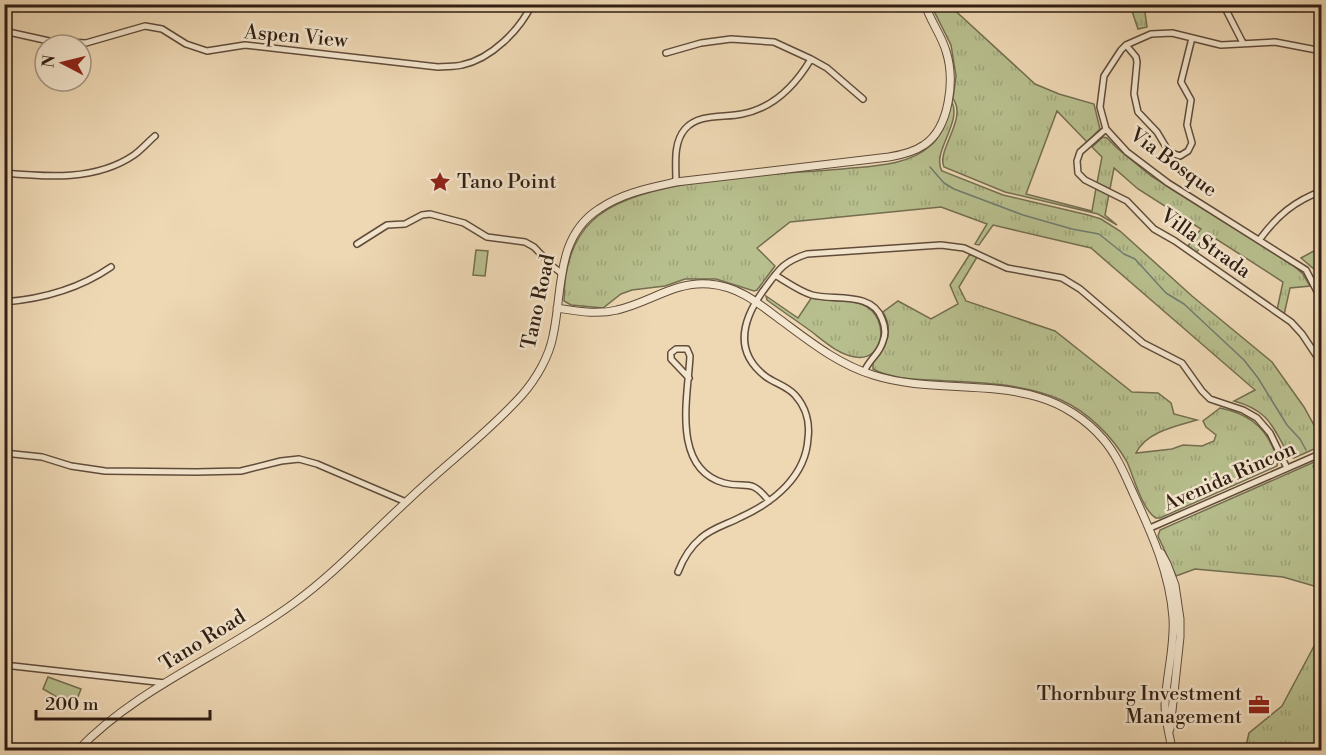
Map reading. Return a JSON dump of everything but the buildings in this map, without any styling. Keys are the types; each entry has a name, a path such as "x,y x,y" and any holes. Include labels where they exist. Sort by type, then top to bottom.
{"street":[{"name":"Aspen View","path":"4,32 49,41 86,43 145,26 162,29 186,44 207,51 245,45 438,67 464,65 491,51 518,28 532,4"},
{"name":"Tano Road","path":"78,750 112,717 295,603 524,393 540,369 550,347 561,273 568,246 593,213 617,199 676,182 889,157 922,147 932,138 942,121 948,99 950,76 945,47 925,4"},
{"path":"1223,4 1243,43"},
{"path":"1192,38 1180,82 1191,100 1187,125 1192,143 1188,151 1180,156 1169,153 1157,132 1138,111 1134,94 1137,62 1136,57 1126,45 1150,34 1172,33 1221,45 1275,42 1322,51"},
{"path":"666,53 700,43 731,39 774,42 827,68 863,99"},
{"name":"Via Bosque","path":"1126,45 1104,76 1100,107 1106,129 1127,152 1168,183 1306,270 1322,301"},
{"path":"676,182 677,144 686,127 701,118 744,114 777,101 799,80 811,59"},
{"path":"464,65 465,73"},
{"name":"Villa Strada","path":"1106,129 1080,152 1077,167 1081,176 1120,196 1157,231 1175,241 1291,322 1322,364"},
{"path":"4,173 49,177 100,171 134,155 155,136"},
{"path":"1260,239 1272,222 1300,199 1322,191"},
{"path":"357,244 387,225 405,224 422,215 430,214 464,224 487,237 525,242 534,247 561,273"},
{"path":"678,572 688,553 701,537 754,511 788,486 806,453 809,427 804,410 795,395 763,375 750,358 745,345 745,325 748,314 775,275 791,259 807,254 941,245 964,248 1007,268 1062,278 1080,289 1143,343 1182,363 1210,399 1243,410 1257,418 1270,433 1287,468"},
{"path":"4,302 59,292 99,275 111,267"},
{"path":"775,275 811,295 862,301 876,309 883,322 885,335 880,350 869,361 864,372"},
{"path":"557,308 609,312 626,308 673,288 698,283 716,284 730,288 756,302 832,356 864,372 901,382 1026,394 1070,411 1096,431 1116,456 1159,551 1173,618 1172,650 1165,705 1172,750"},
{"path":"689,378 671,359 671,353 676,349 685,348 690,353 687,434 688,446 693,458 712,477 728,483 754,486 769,501"},
{"path":"4,453 42,457 105,471 241,471 281,460 299,459 317,464 406,502"},
{"name":"Avenida Rincon","path":"1150,528 1322,453"},
{"path":"4,665 166,683"}],"green space":[{"path":"931,5 949,5 1035,84 1094,104 1100,129 1087,142 1057,111 1026,194 1092,211 1096,188 1109,194 1105,215 1117,225 1098,214 1005,192 944,167 944,152 957,115 957,107 953,99 956,76 951,45"},
{"path":"1130,5 1144,5 1147,27 1138,29"},
{"path":"952,102 953,119 940,156 942,171 1003,195 1101,219 1120,231 1192,296 1272,362 1304,407 1321,438 1321,446 1294,458 1290,457 1270,422 1256,410 1234,401 1255,390 1091,248 993,225 979,245 975,244 987,224 941,207 790,222 757,248 775,266 754,291 716,279 685,279 665,286 632,290 621,294 603,308 571,305 564,301 567,268 578,238 592,221 613,206 674,186 710,180 864,167 911,158 930,146 938,137"},
{"path":"1103,137 1151,176 1293,265 1303,274 1310,286 1290,288 1284,315 1277,310 1283,282 1210,235 1196,253 1188,246 1201,229 1138,189 1114,168 1110,189 1097,183 1102,157 1092,147"},
{"path":"1321,247 1322,285 1315,270 1301,258"},
{"path":"476,250 488,251 485,276 473,275"},
{"path":"970,254 977,257 959,287 966,301 1055,331 1132,392 1158,393 1171,403 1174,414 1197,420 1154,435 1136,453 1172,449 1183,445 1202,446 1214,441 1216,435 1206,427 1203,421 1220,408 1245,417 1264,432 1275,452 1277,466 1156,518 1147,508 1127,462 1115,443 1090,418 1071,405 1046,394 1014,387 901,378 873,369 873,361 882,350 887,338 888,326 883,312 898,301 931,319 958,304 950,285"},
{"path":"766,296 798,318 812,297 860,303 873,312 878,320 881,329 878,346 873,353 865,357 843,353 767,300"},
{"path":"1321,459 1321,588 1283,577 1195,569 1176,576 1158,536 1160,530"},
{"path":"1321,633 1321,750 1245,750 1249,733 1282,706"},
{"path":"48,677 81,689 74,707 43,689"}],"waterway":[{"path":"930,167 944,183 954,189 1023,215 1099,234 1124,254 1135,259 1166,293 1184,304 1244,360 1306,450"},
{"path":"4,275 11,279"},
{"path":"1313,466 1322,485"}],"place":[{"name":"Tano Point","path":"440,182"},
{"name":"Thornburg Investment Management","path":"1259,705"}]}
